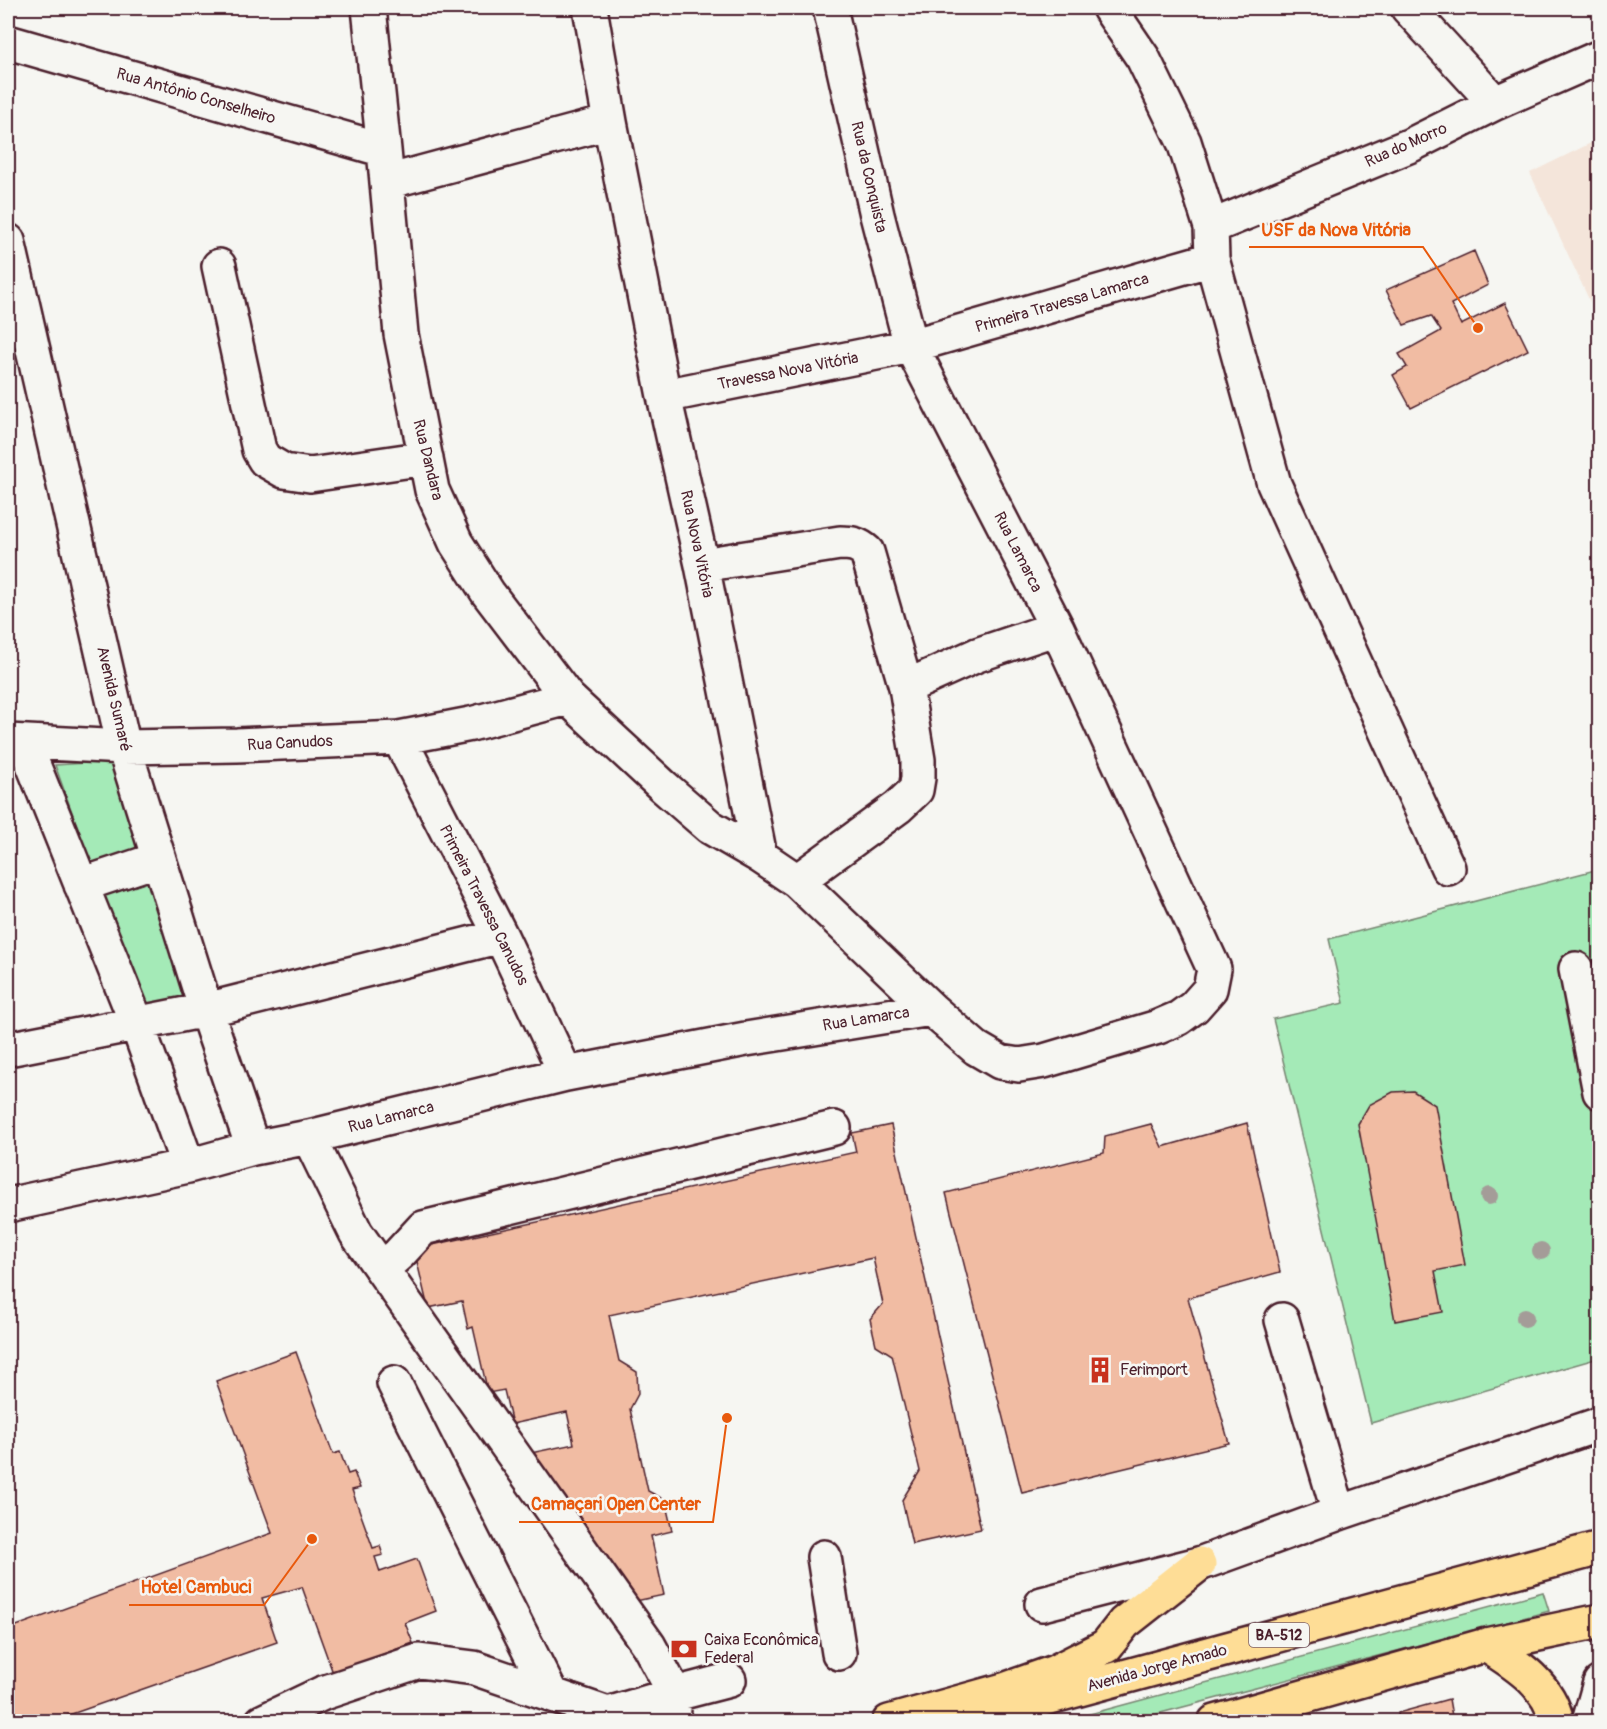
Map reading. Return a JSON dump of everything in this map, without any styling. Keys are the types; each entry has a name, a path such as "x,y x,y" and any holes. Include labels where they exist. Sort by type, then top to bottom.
{"main road":[{"name":"Avenida Jorge Amado","path":"958,1722 1599,1548"},
{"path":"889,1722 1004,1690 1055,1672 1106,1646 1124,1623 1199,1564"},
{"path":"1215,1722 1486,1645 1599,1621"},
{"path":"1486,1645 1518,1666 1540,1685 1557,1722"}],"street":[{"name":"Rua Dandara","path":"369,8 401,334 432,490 456,543 488,593 568,698 710,827 760,856"},
{"name":"Rua Nova Vitória","path":"590,8 664,396 702,565 760,856"},
{"name":"Rua da Conquista","path":"830,8 877,215 911,346"},
{"path":"1109,8 1143,58 1184,142 1274,484 1448,868"},
{"path":"1408,8 1495,103"},
{"name":"Rua Antônio Conselheiro","path":"8,42 384,150"},
{"name":"Rua do Morro","path":"1211,243 1495,103 1599,57"},
{"path":"387,182 610,122"},
{"name":"Avenida Sumaré","path":"8,241 124,747 206,1010 253,1148"},
{"name":"Primeira Travessa Lamarca","path":"911,346 1211,243"},
{"path":"219,266 259,450 265,460 284,471 310,476 426,459"},
{"name":"Travessa Nova Vitória","path":"664,396 911,346"},
{"name":"Rua Lamarca","path":"8,1205 188,1166 253,1148 309,1137 566,1074 746,1038 931,1009 976,1048 1000,1062 1019,1065 1044,1061 1158,1027 1179,1018 1194,1007 1210,989 1214,969 1057,628 911,346"},
{"path":"702,565 826,544 851,543 861,546 867,552 906,687 918,760 916,790 898,807 797,881"},
{"path":"906,687 977,655 1057,628"},
{"name":"Rua Canudos","path":"16,742 124,747 399,738 471,724 568,698"},
{"name":"Primeira Travessa Canudos","path":"399,738 501,936 566,1074"},
{"path":"16,742 81,885 137,1024 188,1166"},
{"path":"760,856 797,881 931,1009"},
{"path":"81,885 159,859"},
{"path":"13,1048 206,1010 501,936"},
{"path":"1576,969 1599,1092"},
{"path":"382,1269 423,1228 834,1128"},
{"path":"309,1137 356,1233 649,1646 674,1708"},
{"path":"1282,1320 1340,1513"},
{"path":"394,1383 551,1694"},
{"path":"1042,1604 1199,1564 1599,1424"},
{"path":"824,1557 839,1653"},
{"path":"1566,1628 1599,1638"},
{"path":"262,1722 323,1693 419,1661 474,1668 608,1714"},
{"path":"568,1722 608,1714 674,1708 729,1680"},
{"path":"1589,1722 1599,1683"}],"shaded area":[{"path":"1599,139 1599,321 1530,173"}],"green space":[{"path":"116,761 191,1001 144,1012 55,765"},
{"path":"1599,869 1599,1358 1371,1423 1273,1019 1344,1003 1329,939"},
{"path":"1543,1592 1549,1611 1130,1721 1064,1721"}],"building":[{"path":"1474,251 1488,285 1451,304 1461,325 1505,303 1528,350 1411,408 1393,375 1407,367 1399,354 1441,331 1431,316 1404,325 1386,290"},
{"path":"1413,1091 1435,1105 1465,1265 1435,1271 1443,1312 1395,1321 1358,1124 1369,1105 1393,1092"},
{"name":"Ferimport","path":"1247,1123 1280,1272 1188,1298 1229,1443 1022,1493 946,1193 1104,1153 1105,1136 1151,1124 1162,1147"},
{"path":"891,1125 981,1529 912,1544 902,1500 920,1471 892,1355 876,1345 870,1319 883,1304 873,1258 609,1315 619,1361 637,1372 638,1394 630,1409 648,1491 665,1500 672,1531 651,1536 664,1595 636,1601 526,1454 574,1444 567,1412 512,1424 504,1390 488,1393 473,1327 468,1329 462,1301 428,1308 414,1249 856,1152 852,1133"},
{"path":"296,1352 333,1454 340,1452 348,1474 354,1472 360,1488 352,1490 373,1548 380,1546 383,1555 375,1557 380,1572 417,1559 436,1611 405,1623 413,1643 333,1673 302,1587 262,1598 277,1642 49,1722 8,1722 8,1629 272,1533 216,1381"},
{"path":"1449,1699 1453,1722 1399,1722 1398,1713"}],"place":[{"name":"USF da Nova Vitória","path":"1478,328"},
{"name":"Ferimport","path":"1100,1370"},
{"name":"Camaçari Open Center","path":"727,1418"},
{"name":"Hotel Cambuci","path":"312,1539"},
{"name":"Caixa Econômica Federal","path":"684,1649"}]}
